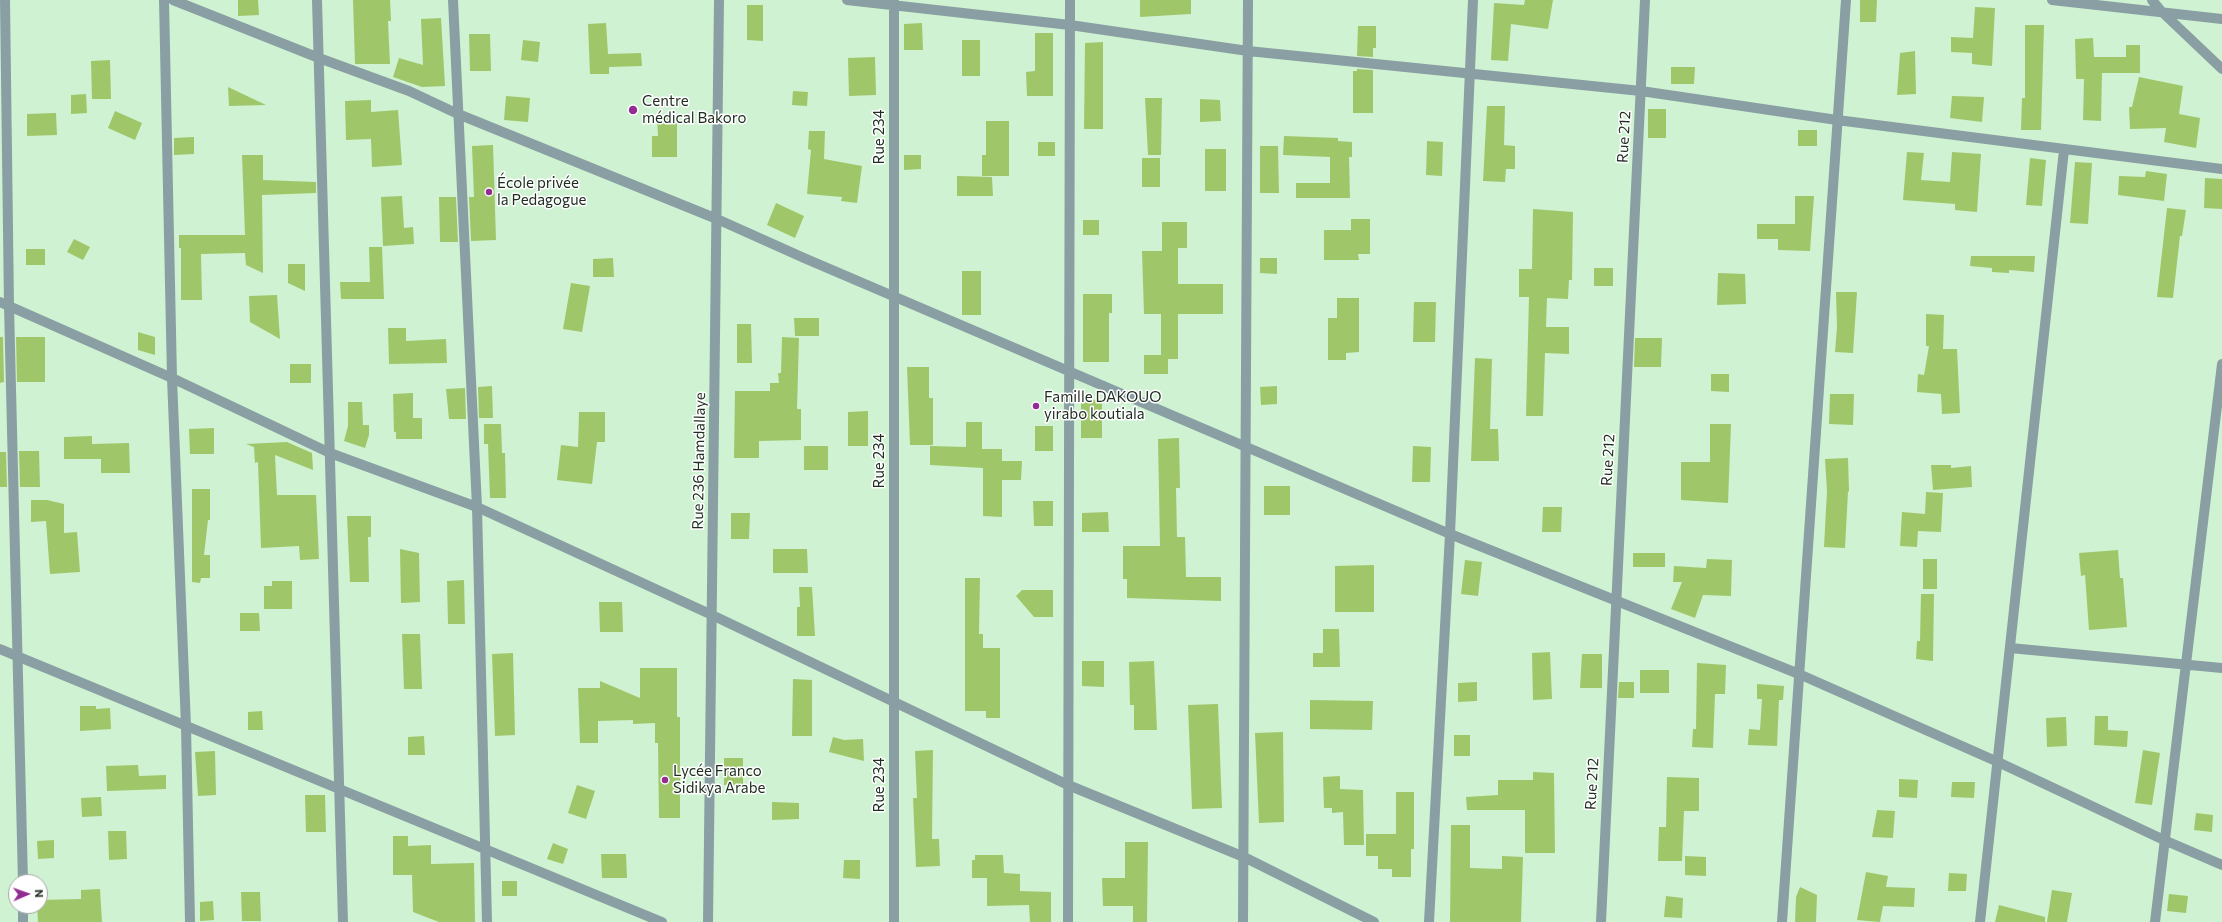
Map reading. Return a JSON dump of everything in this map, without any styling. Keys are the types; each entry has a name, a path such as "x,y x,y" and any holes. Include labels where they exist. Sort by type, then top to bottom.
{"street":[{"path":"6,0 4,304 18,656 22,874"},
{"path":"164,0 172,378 186,726 190,922"},
{"path":"173,0 319,58 409,91 458,114 717,218 894,297 1450,534 1616,602 1799,674 1998,762 2164,840 2222,865"},
{"path":"317,0 342,922"},
{"path":"453,0 476,507 487,922"},
{"name":"Rue 236 Hamdallaye","path":"708,922 719,0"},
{"path":"847,0 894,3 1070,25 1248,51 1471,75 1641,91 1837,120 2222,169"},
{"path":"1068,922 1070,0"},
{"path":"1243,922 1248,0"},
{"path":"1429,922 1450,534 1471,75 1473,0"},
{"name":"Rue 212","path":"1601,922 1645,0"},
{"path":"1782,922 1846,0"},
{"path":"2052,0 2222,19"},
{"path":"2152,0 2161,11 2222,69"},
{"name":"Rue 234","path":"894,3 894,922"},
{"path":"1980,922 2064,150"},
{"path":"4,304 172,378 330,453 476,507 712,615 1068,785 1244,858 1374,922"},
{"path":"2155,922 2222,364"},
{"path":"2010,648 2222,668"},
{"path":"0,649 662,922"}],"building":[{"path":"238,0 258,0 259,15 238,16"},
{"path":"353,0 390,0 391,21 388,21 390,64 355,64"},
{"path":"1140,0 1191,0 1191,14 1140,17"},
{"path":"1525,0 1553,0 1548,29 1511,24 1508,61 1491,60 1494,3 1524,5"},
{"path":"1860,0 1877,0 1876,22 1860,22"},
{"path":"747,5 763,5 763,41 747,40"},
{"path":"1975,7 1995,8 1992,66 1972,64 1972,53 1951,52 1951,37 1973,38"},
{"path":"441,18 445,86 422,87 393,77 399,58 423,65 421,19"},
{"path":"606,23 608,54 641,53 642,66 609,67 609,74 590,74 588,24"},
{"path":"922,23 923,50 904,50 904,24"},
{"path":"2025,25 2044,25 2041,130 2021,130 2022,98 2025,98"},
{"path":"1358,26 1376,26 1376,48 1373,48 1373,57 1357,56"},
{"path":"1035,33 1053,33 1053,96 1027,96 1026,72 1035,71"},
{"path":"469,34 490,34 491,71 470,71"},
{"path":"2093,38 2094,57 2126,57 2126,45 2140,45 2140,73 2102,73 2101,121 2083,120 2084,79 2076,79 2075,39"},
{"path":"523,40 540,42 538,62 521,60"},
{"path":"962,40 980,40 980,76 962,76"},
{"path":"1103,42 1103,129 1084,129 1085,43"},
{"path":"1915,51 1916,94 1897,95 1900,53"},
{"path":"875,57 876,95 849,96 848,58"},
{"path":"110,60 111,99 92,99 91,61"},
{"path":"1671,67 1695,67 1694,84 1671,84"},
{"path":"1357,69 1373,70 1373,113 1353,113 1353,71 1357,71"},
{"path":"2139,77 2183,86 2179,114 2200,118 2196,148 2164,142 2166,128 2130,129 2129,107 2132,107"},
{"path":"228,87 266,105 229,106"},
{"path":"793,91 808,92 807,106 792,105"},
{"path":"86,94 87,113 71,114 71,95"},
{"path":"506,96 530,98 528,122 504,120"},
{"path":"1952,96 1984,97 1982,122 1950,118"},
{"path":"1145,98 1162,98 1161,155 1148,155"},
{"path":"1200,99 1220,100 1221,121 1200,122"},
{"path":"371,100 371,112 398,110 402,165 372,167 371,139 346,140 345,101"},
{"path":"1487,106 1505,106 1504,145 1515,146 1515,169 1506,169 1505,182 1483,181"},
{"path":"1648,109 1666,109 1666,138 1648,138"},
{"path":"115,111 142,123 135,140 108,128"},
{"path":"56,113 57,135 27,136 27,114"},
{"path":"677,116 677,157 652,157 652,136 658,136 657,117"},
{"path":"986,121 1009,121 1009,176 982,176 982,155 986,155"},
{"path":"1798,130 1817,130 1817,146 1798,146"},
{"path":"809,131 825,131 824,159 862,166 857,203 841,201 842,197 807,194 811,150 808,149"},
{"path":"1284,136 1338,138 1338,141 1352,142 1352,157 1349,157 1350,198 1296,198 1296,183 1330,183 1330,157 1283,155"},
{"path":"194,137 194,154 174,155 174,138"},
{"path":"1427,141 1443,142 1442,176 1426,175"},
{"path":"1038,142 1055,142 1055,156 1038,156"},
{"path":"493,145 496,240 471,241 469,197 474,197 472,146"},
{"path":"1260,146 1278,146 1279,193 1260,193"},
{"path":"1205,149 1226,149 1226,191 1205,191"},
{"path":"1907,152 1924,153 1921,180 1950,182 1952,152 1981,154 1977,212 1955,210 1955,204 1903,200"},
{"path":"242,155 263,155 263,180 316,182 316,193 262,195 263,273 246,265 245,253 201,254 202,300 181,300 181,248 179,248 179,235 245,235"},
{"path":"904,155 921,155 921,169 904,170"},
{"path":"1142,158 1160,158 1160,187 1142,187"},
{"path":"2030,158 2046,160 2042,206 2026,205"},
{"path":"2075,162 2092,163 2088,224 2070,223"},
{"path":"2146,171 2167,174 2164,201 2118,195 2119,176 2145,177"},
{"path":"957,176 992,177 993,196 957,196"},
{"path":"2205,178 2222,179 2222,209 2204,208"},
{"path":"402,196 404,228 413,227 414,244 383,246 381,197"},
{"path":"1795,196 1814,196 1810,251 1778,250 1778,239 1757,239 1757,224 1795,224"},
{"path":"439,197 456,197 458,242 440,242"},
{"path":"776,203 804,216 795,238 767,225"},
{"path":"2167,208 2186,210 2182,236 2180,236 2173,298 2157,297"},
{"path":"1533,209 1573,212 1572,280 1569,280 1568,299 1547,298 1546,327 1569,327 1569,354 1545,353 1543,416 1526,416 1529,297 1519,297 1519,269 1532,269"},
{"path":"1351,219 1370,219 1370,254 1358,254 1359,260 1324,260 1324,230 1351,230"},
{"path":"1083,220 1099,220 1099,235 1083,235"},
{"path":"1162,222 1187,222 1187,248 1178,248 1178,284 1223,284 1223,314 1178,314 1178,359 1168,359 1168,374 1144,374 1144,355 1161,355 1161,314 1144,314 1142,251 1162,251"},
{"path":"74,239 90,247 83,260 67,252"},
{"path":"369,247 382,247 384,299 341,299 340,282 370,282"},
{"path":"26,249 45,249 45,265 26,265"},
{"path":"1971,256 2035,256 2034,272 2009,270 2009,273 1992,272 1992,268 1970,266"},
{"path":"613,258 614,277 593,277 593,259"},
{"path":"1260,258 1277,258 1277,274 1260,273"},
{"path":"288,264 305,264 305,291 288,283"},
{"path":"1594,268 1613,268 1613,286 1594,286"},
{"path":"962,271 981,271 981,315 962,315"},
{"path":"1718,273 1745,274 1746,304 1717,305"},
{"path":"571,283 590,286 582,332 563,329"},
{"path":"1836,292 1857,292 1853,353 1835,352 1837,327"},
{"path":"1083,294 1112,294 1112,313 1109,313 1109,362 1083,362"},
{"path":"277,295 280,339 250,322 249,296"},
{"path":"1337,298 1359,298 1359,352 1346,353 1346,360 1328,360 1328,318 1337,318"},
{"path":"1414,302 1436,302 1435,342 1413,342"},
{"path":"1926,314 1944,315 1943,349 1957,349 1960,413 1942,414 1941,394 1917,392 1918,374 1924,375 1929,346 1926,346"},
{"path":"794,318 819,318 819,336 795,336"},
{"path":"737,324 751,324 752,363 737,363"},
{"path":"388,328 406,328 406,341 446,339 447,363 389,364"},
{"path":"138,332 155,337 155,355 138,350"},
{"path":"0,337 3,337 4,382 0,383"},
{"path":"16,337 45,337 45,382 17,382"},
{"path":"782,337 799,338 797,409 801,409 801,440 759,441 759,458 734,458 735,391 770,391 770,383 779,383 778,373 781,373"},
{"path":"1635,338 1662,338 1661,367 1634,367"},
{"path":"1475,358 1492,359 1490,429 1498,429 1499,461 1471,461"},
{"path":"290,364 311,364 311,383 290,383"},
{"path":"907,367 929,367 929,398 933,398 933,445 910,445"},
{"path":"1711,374 1729,374 1729,392 1711,391"},
{"path":"492,386 493,418 479,418 478,387"},
{"path":"1277,386 1277,404 1261,405 1260,387"},
{"path":"465,388 466,419 449,419 446,389"},
{"path":"413,393 413,418 422,418 422,439 396,439 396,432 394,432 393,394"},
{"path":"1830,394 1854,394 1853,425 1829,424"},
{"path":"1081,395 1102,403 1102,438 1081,438"},
{"path":"348,402 362,402 363,425 369,425 369,435 365,448 344,441 348,426"},
{"path":"868,411 868,446 848,446 848,412"},
{"path":"579,412 605,412 605,442 597,442 592,484 557,480 561,445 578,447"},
{"path":"966,422 982,422 982,449 1002,449 1002,461 1022,461 1021,480 1002,480 1002,517 983,516 983,468 930,465 930,446 966,447"},
{"path":"484,424 501,424 502,453 505,453 506,498 490,498 488,444 484,444"},
{"path":"1710,424 1731,424 1728,503 1681,500 1681,462 1710,462"},
{"path":"1035,426 1053,426 1053,451 1035,451"},
{"path":"214,428 214,454 190,454 189,429"},
{"path":"92,436 92,444 129,443 130,473 101,473 101,459 64,459 64,437"},
{"path":"1179,438 1180,488 1176,488 1177,537 1185,537 1186,577 1221,577 1221,601 1127,598 1127,579 1123,579 1123,546 1160,546 1158,439"},
{"path":"287,442 312,453 313,470 275,455 277,495 316,495 319,559 300,560 299,546 261,548 258,462 255,463 254,447 246,444"},
{"path":"804,446 828,446 828,470 804,470"},
{"path":"1413,446 1431,447 1430,482 1412,482"},
{"path":"19,451 39,451 40,487 20,487"},
{"path":"0,452 6,452 7,487 0,487"},
{"path":"1848,458 1849,491 1845,548 1824,547 1827,491 1825,459"},
{"path":"1931,465 1951,465 1951,468 1971,466 1972,487 1933,490"},
{"path":"1264,486 1290,486 1290,515 1264,515"},
{"path":"192,489 210,489 210,520 208,520 204,555 210,555 210,578 201,578 200,583 192,582"},
{"path":"1926,492 1943,493 1941,532 1918,531 1917,547 1900,546 1902,512 1925,514"},
{"path":"31,500 47,500 64,504 64,533 77,532 80,572 50,574 46,521 31,522"},
{"path":"1033,501 1053,501 1053,526 1034,526"},
{"path":"1543,507 1562,507 1561,532 1542,532"},
{"path":"1108,512 1109,532 1082,532 1082,513"},
{"path":"731,513 750,513 749,539 731,539"},
{"path":"347,516 371,516 371,537 368,537 369,582 350,582"},
{"path":"400,549 419,553 420,602 401,603"},
{"path":"773,549 807,549 808,573 773,573"},
{"path":"2118,550 2120,578 2123,578 2127,627 2089,630 2085,575 2081,576 2079,553"},
{"path":"1633,553 1665,553 1665,567 1633,567"},
{"path":"1707,559 1732,560 1731,596 1703,595 1695,618 1671,609 1682,582 1673,582 1674,566 1706,568"},
{"path":"1923,559 1937,559 1937,589 1923,589"},
{"path":"1465,560 1482,562 1478,596 1461,594"},
{"path":"1374,565 1374,612 1335,612 1335,566"},
{"path":"965,578 980,578 979,634 983,634 983,648 1000,648 1000,718 986,718 986,711 965,711"},
{"path":"464,580 465,624 448,624 447,581"},
{"path":"272,581 292,581 292,609 264,609 264,586 272,586"},
{"path":"799,587 812,587 815,636 797,636 797,607 800,607"},
{"path":"1022,590 1053,590 1053,617 1034,617 1016,596"},
{"path":"1921,594 1934,594 1933,661 1916,659 1917,641 1920,641"},
{"path":"599,602 622,602 623,632 600,632"},
{"path":"240,613 259,613 260,631 240,631"},
{"path":"1323,629 1339,629 1340,667 1313,667 1313,653 1323,653"},
{"path":"402,634 420,634 422,689 404,689"},
{"path":"1550,652 1552,699 1533,700 1532,653"},
{"path":"513,653 515,735 495,736 492,654"},
{"path":"1582,654 1602,654 1602,688 1580,688"},
{"path":"1082,661 1104,661 1104,687 1082,686"},
{"path":"1154,661 1157,730 1134,730 1134,705 1130,705 1129,662"},
{"path":"1697,663 1726,665 1725,694 1715,694 1713,748 1692,747 1693,729 1696,729"},
{"path":"640,668 677,668 677,717 680,717 680,818 659,818 658,743 655,743 655,723 633,724 633,720 598,721 598,743 580,743 578,688 600,688 600,681 640,698"},
{"path":"1640,670 1669,670 1669,693 1640,693"},
{"path":"793,679 812,680 812,736 792,736"},
{"path":"1477,682 1477,701 1458,702 1458,683"},
{"path":"1619,682 1634,682 1634,698 1618,698"},
{"path":"1757,684 1784,686 1783,700 1779,700 1777,746 1748,745 1749,729 1760,730 1762,699 1757,699"},
{"path":"1310,700 1373,701 1372,730 1310,729"},
{"path":"1218,704 1222,808 1192,809 1188,705"},
{"path":"80,706 96,706 96,709 110,708 111,729 80,731"},
{"path":"262,711 263,730 248,730 248,712"},
{"path":"2095,716 2108,716 2108,730 2128,731 2127,747 2094,745"},
{"path":"2066,717 2067,746 2047,747 2046,718"},
{"path":"1283,732 1284,822 1259,823 1255,733"},
{"path":"1454,735 1470,735 1470,756 1454,756"},
{"path":"424,736 425,755 408,755 408,737"},
{"path":"833,737 844,740 863,739 864,761 829,752"},
{"path":"933,750 932,839 939,839 940,866 916,867 913,798 917,798 915,751"},
{"path":"2143,750 2160,753 2152,805 2135,803"},
{"path":"215,751 216,795 198,796 195,752"},
{"path":"724,758 743,758 743,785 724,785"},
{"path":"138,765 139,776 166,775 166,789 107,791 106,766"},
{"path":"1533,772 1554,773 1555,853 1525,853 1525,810 1467,810 1466,797 1498,795 1498,780 1533,780"},
{"path":"1340,776 1340,789 1363,790 1364,845 1344,845 1343,812 1332,813 1332,808 1324,808 1323,777"},
{"path":"1667,777 1699,778 1699,811 1684,811 1682,861 1658,861 1659,827 1666,827"},
{"path":"1899,779 1918,780 1917,798 1899,797"},
{"path":"1952,782 1975,782 1974,798 1951,797"},
{"path":"577,785 595,791 586,819 568,813"},
{"path":"1396,792 1414,792 1414,849 1411,849 1411,877 1392,877 1392,869 1378,869 1378,856 1366,856 1366,834 1396,834"},
{"path":"305,795 325,795 326,832 306,832"},
{"path":"101,797 102,816 82,817 81,798"},
{"path":"772,802 799,803 799,819 772,820"},
{"path":"1877,810 1895,811 1893,838 1872,837"},
{"path":"2196,813 2213,815 2212,832 2194,830"},
{"path":"1451,825 1470,825 1470,868 1502,869 1502,856 1523,857 1521,922 1450,922"},
{"path":"108,831 126,831 127,859 109,860"},
{"path":"393,836 408,836 408,846 431,845 431,864 474,863 475,922 439,922 413,912 412,875 393,875"},
{"path":"54,840 54,858 38,859 37,841"},
{"path":"1125,842 1148,842 1147,922 1133,922 1133,906 1103,906 1102,878 1125,878"},
{"path":"553,843 568,849 563,864 547,859"},
{"path":"601,854 626,854 627,878 602,878"},
{"path":"975,855 1003,855 1004,873 1020,874 1020,891 1051,892 1051,922 1030,922 1029,905 987,906 987,878 972,878 972,860 975,860"},
{"path":"1685,856 1706,857 1706,876 1685,875"},
{"path":"844,860 860,860 860,879 843,878"},
{"path":"1866,872 1888,876 1886,887 1915,888 1914,907 1883,906 1880,922 1857,920"},
{"path":"1949,873 1967,874 1966,891 1948,891"},
{"path":"502,881 517,881 517,896 502,896"},
{"path":"1800,887 1817,895 1816,922 1795,922 1796,897"},
{"path":"100,889 102,922 38,922 38,914 48,914 48,900 81,899 81,890"},
{"path":"2052,890 2072,893 2067,922 2047,922"},
{"path":"241,892 260,892 261,921 242,921"},
{"path":"2169,894 2188,896 2186,913 2167,911"},
{"path":"1666,896 1683,898 1682,918 1664,917"},
{"path":"213,901 214,920 200,921 200,902"},
{"path":"1999,905 2045,917 2045,922 1995,922"}],"place":[{"name":"Centre médical Bakoro","path":"633,110"},
{"name":"École privée la Pedagogue","path":"489,192"},
{"name":"Famille DAKOUO yirabo koutiala","path":"1036,406"},
{"name":"Lycée Franco Sidikya Arabe","path":"665,780"}]}
